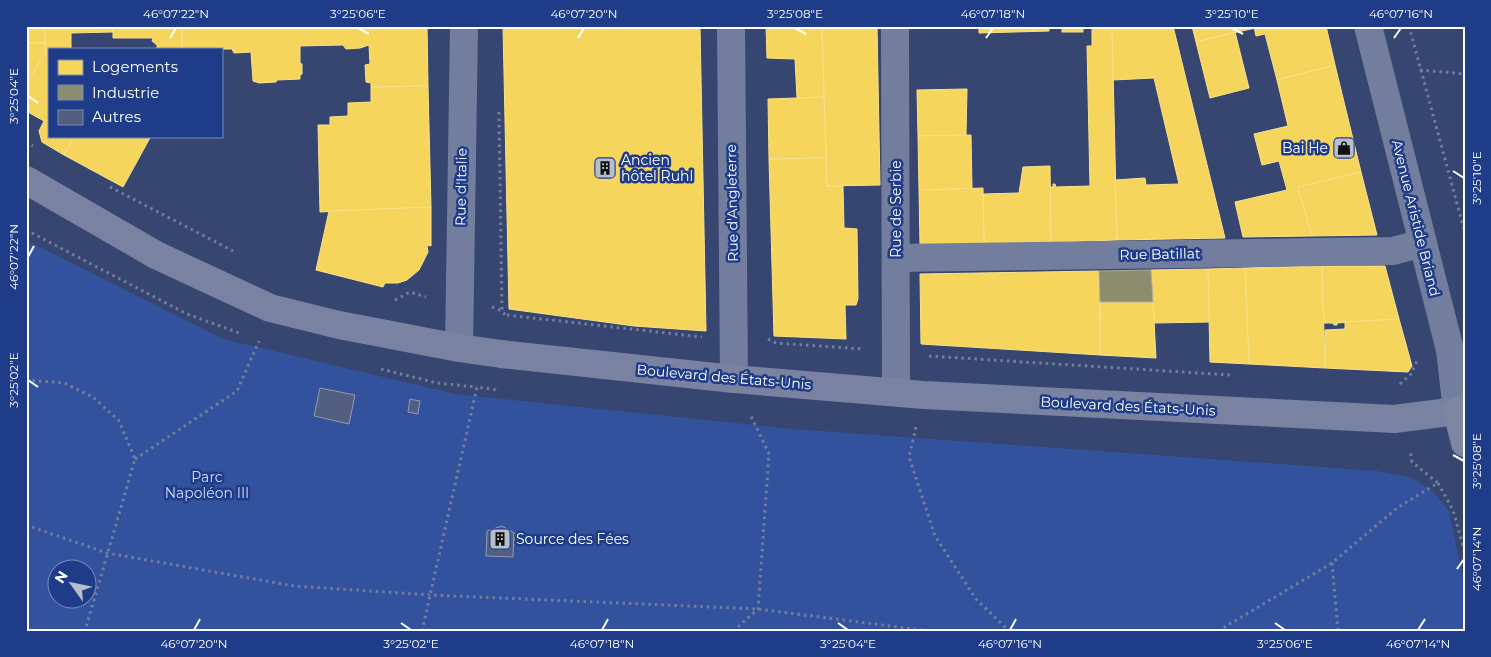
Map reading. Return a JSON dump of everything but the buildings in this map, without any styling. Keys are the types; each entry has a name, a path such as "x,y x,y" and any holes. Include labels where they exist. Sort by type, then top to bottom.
{"main road":[{"name":"Boulevard des États-Unis","path":"26,180 156,255 270,308 339,325 459,348 734,379 924,395 1394,419 1462,414"},
{"name":"Avenue Aristide Briand","path":"1462,414 1465,443"}],"street":[{"name":"Rue d'Italie","path":"459,348 464,26"},
{"name":"Rue d'Angleterre","path":"731,26 734,379"},
{"name":"Rue de Serbie","path":"895,26 896,392"},
{"name":"Avenue Aristide Briand","path":"1368,26 1450,350 1462,414"},
{"name":"Rue Batillat","path":"896,258 1393,251 1422,243"}],"path":[{"path":"1409,26 1465,233"},
{"path":"1420,70 1465,74"},
{"path":"498,105 502,311"},
{"path":"101,183 240,255"},
{"path":"26,230 187,314 259,341 237,391 136,459 85,631"},
{"path":"386,299 395,301 410,292 427,298"},
{"path":"507,315 704,337 763,337 776,343 928,356 1232,375"},
{"path":"422,631 477,387 497,390 501,354"},
{"path":"928,356 924,395 909,457 935,536 976,599 1008,631"},
{"path":"1399,385 1411,374 1419,357"},
{"path":"734,379 769,454 758,609 734,631"},
{"path":"26,380 64,383 93,397 119,420 136,459"},
{"path":"1404,418 1412,462 1438,482 1453,510 1465,553"},
{"path":"1218,631 1332,563 1396,508 1438,482"},
{"path":"26,525 107,553 294,586 431,595 758,609 929,631"},
{"path":"1332,563 1338,631"}],"green space":[{"name":"Parc Napoléon III","path":"26,240 223,339 455,394 792,429 1377,471 1413,478 1433,492 1449,511 1465,587 1465,631 26,631"}],"place":[{"name":"Bai He","path":"1344,148"},
{"name":"Ancien hôtel Ruhl","path":"605,168"},
{"name":"Source des Fées","path":"500,539"}]}
